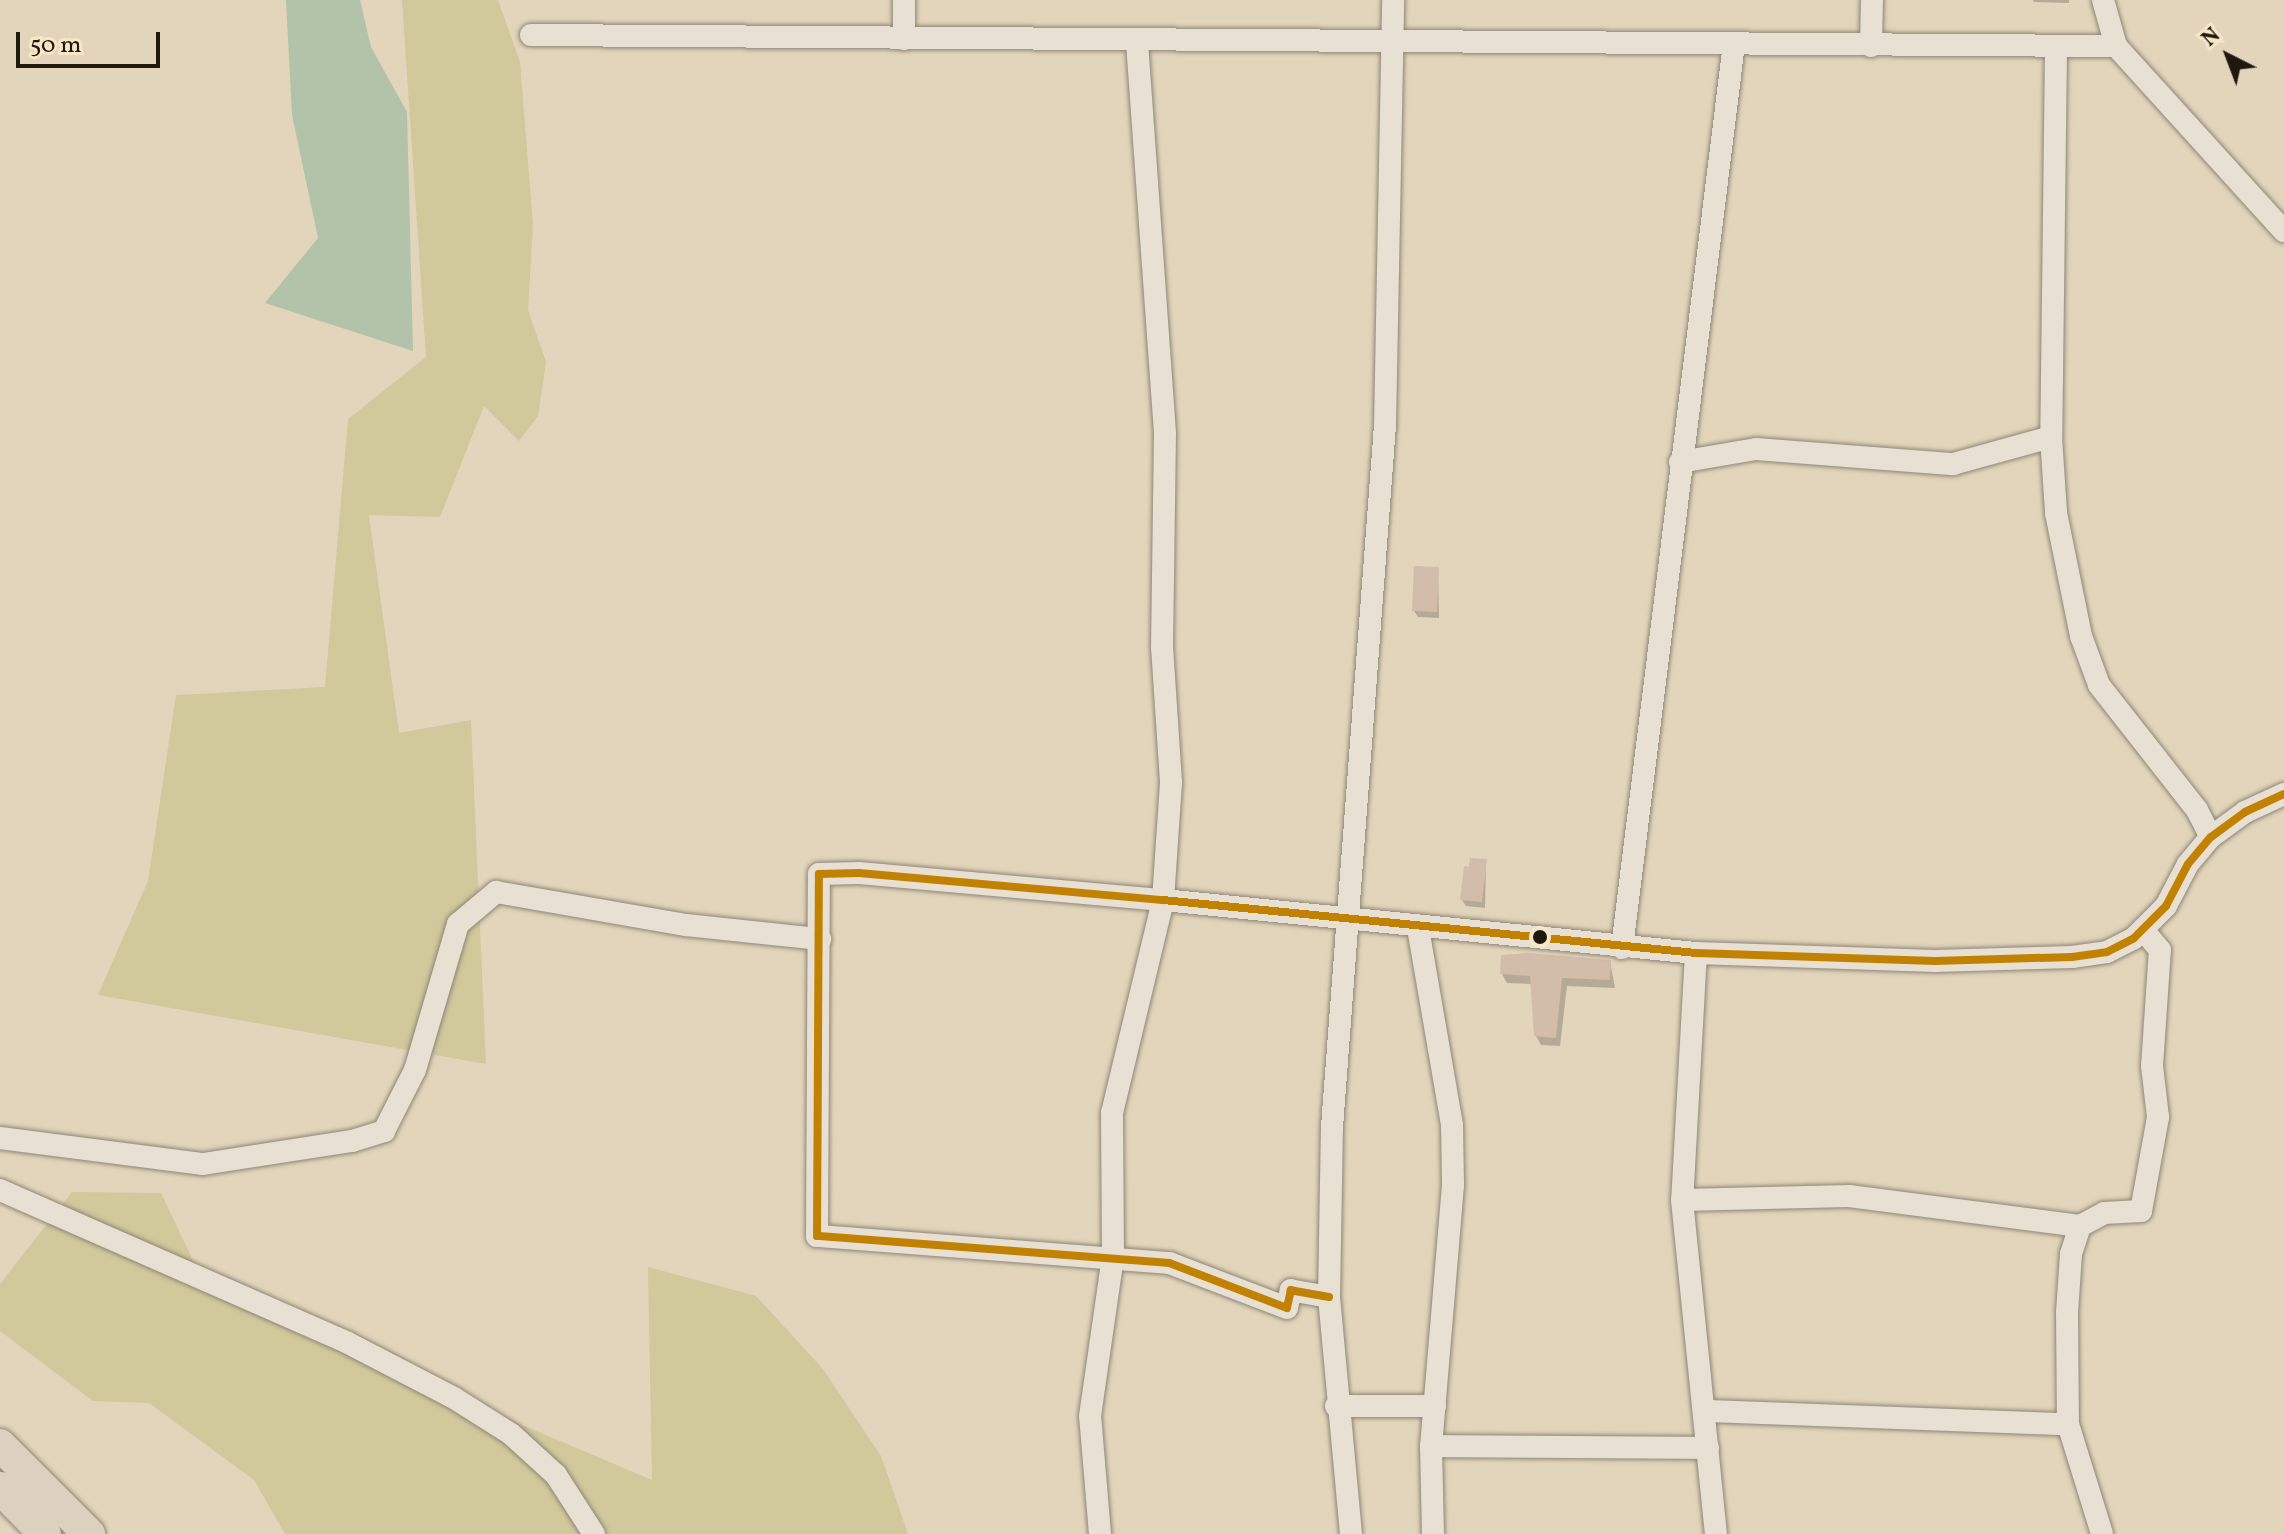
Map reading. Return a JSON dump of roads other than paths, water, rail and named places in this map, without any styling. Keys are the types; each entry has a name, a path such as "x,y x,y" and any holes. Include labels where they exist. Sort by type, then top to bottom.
{"highway":[{"path":"0,1445 89,1534"},
{"path":"0,1488 45,1534"}],"street":[{"path":"904,0 904,39"},
{"path":"1351,1534 1336,1406 1329,1297 1332,1127 1385,426 1393,0"},
{"path":"1871,46 1872,0"},
{"path":"2103,0 2116,46 2284,231"},
{"path":"531,35 1137,41 1392,39 2056,49 2116,46"},
{"path":"1100,1534 1090,1416 1113,1257 1112,1113 1163,900 1171,782 1162,648 1165,433 1137,41"},
{"path":"1622,948 1734,44"},
{"path":"2056,49 2051,437 2056,513 2081,636 2099,685 2197,810 2211,837"},
{"path":"1680,462 1756,449 1953,464 2051,437"},
{"path":"1329,1297 1291,1290 1287,1308 1169,1263 817,1236 819,874 859,873 1163,900 1418,928 1696,953 1935,961 2072,957 2107,952 2144,931 2211,837 2245,812 2284,794"},
{"path":"0,1138 203,1164 352,1141 384,1131 415,1070 458,924 496,892 686,925 820,939"},
{"path":"1418,928 1452,1125 1431,1446 1433,1534"},
{"path":"1682,1200 1849,1196 2080,1226 2104,1213 2141,1211 2158,1117 2152,1066 2160,950 2144,931"},
{"path":"1696,953 1682,1200 1686,1280 1706,1411 1716,1534"},
{"path":"0,1190 348,1343 454,1398 511,1434 556,1475 594,1534"},
{"path":"2080,1226 2071,1254 2067,1313 2068,1424 2102,1534"},
{"path":"1336,1406 1435,1406"},
{"path":"1706,1411 2068,1424"},
{"path":"1431,1446 1708,1448"}]}
